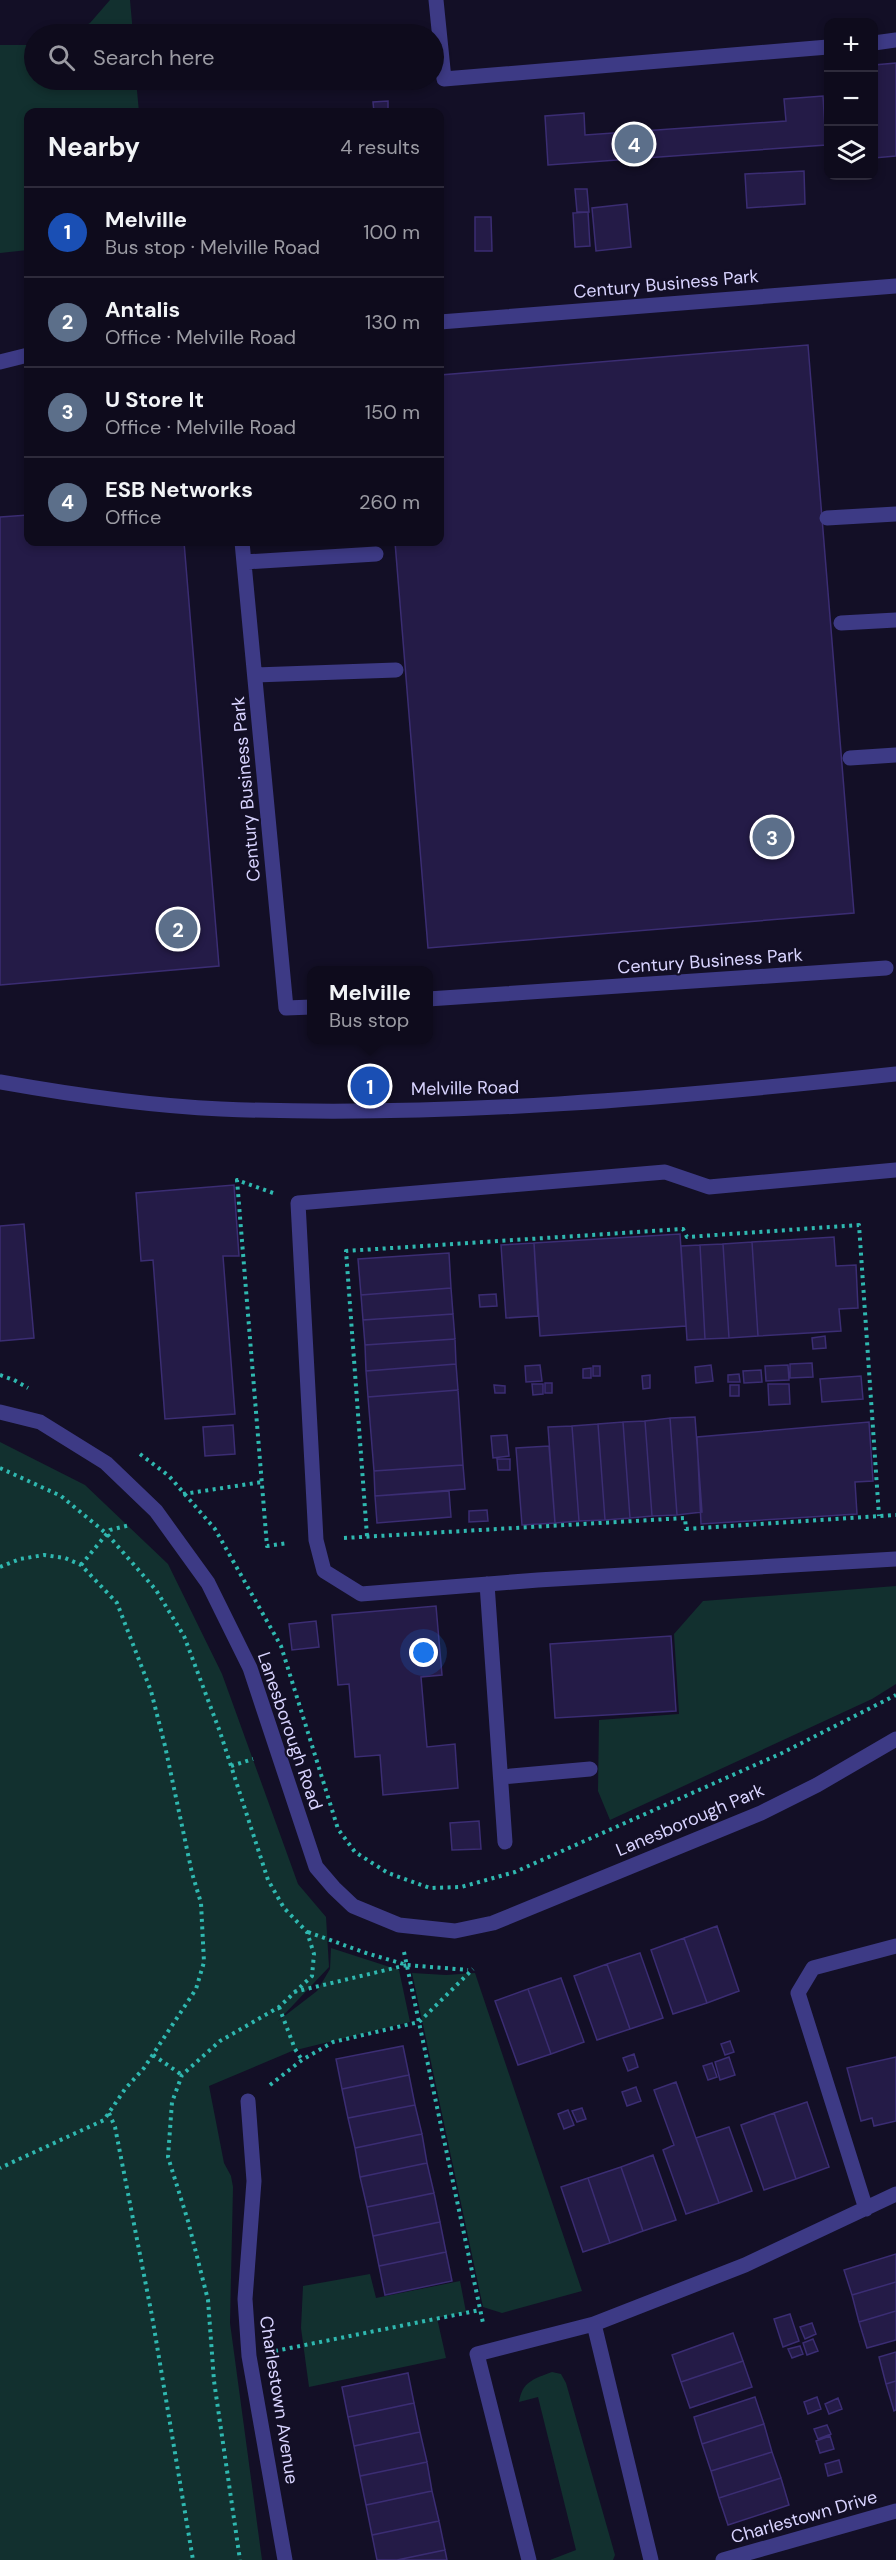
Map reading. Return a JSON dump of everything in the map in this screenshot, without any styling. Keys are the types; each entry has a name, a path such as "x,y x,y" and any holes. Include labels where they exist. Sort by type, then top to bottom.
{"street":[{"path":"436,0 438,24"},
{"path":"878,42 896,40"},
{"path":"444,80 824,47"},
{"name":"Century Business Park","path":"444,322 896,286"},
{"path":"0,362 24,356"},
{"path":"827,518 896,514"},
{"name":"Century Business Park","path":"242,546 286,1008 307,1007"},
{"path":"244,562 376,554"},
{"path":"841,624 896,620"},
{"path":"255,675 396,670"},
{"path":"850,758 896,755"},
{"name":"Century Business Park","path":"433,999 886,968"},
{"name":"Melville Road","path":"0,1082 72,1095 220,1109 364,1110 505,1108 896,1074"},
{"path":"896,1170 709,1187 664,1172 298,1203 316,1540 324,1571 361,1594 896,1559"},
{"name":"Lanesborough Road","path":"0,1412 40,1422 106,1463 156,1511 208,1583 250,1668 316,1867 353,1906 399,1925 455,1931 493,1923"},
{"path":"487,1584 505,1842"},
{"name":"Lanesborough Park","path":"493,1923 761,1813 817,1785 896,1739"},
{"path":"501,1777 590,1769"},
{"path":"866,2209 798,1994 813,1968 896,1946"},
{"name":"Charlestown Avenue","path":"248,2101 254,2181 244,2299 249,2356 285,2560"},
{"path":"529,2560 477,2354 594,2324 746,2265 896,2194"},
{"path":"594,2324 651,2560"},
{"name":"Charlestown Drive","path":"723,2560 896,2511"}],"path":[{"path":"298,1203 237,1180 267,1546 367,1536 685,1518 686,1529 896,1515"},
{"path":"367,1536 346,1251 683,1228 687,1237 859,1226 879,1516"},
{"path":"0,1376 15,1380 34,1392"},
{"path":"132,1447 169,1476 215,1528 281,1646 338,1829 355,1852 388,1874 430,1888 461,1887 515,1872 782,1753 896,1695"},
{"path":"0,1468 61,1496 107,1534 156,1590 184,1636 231,1766"},
{"path":"175,1501 184,1493 262,1482"},
{"path":"81,1565 110,1530 134,1524"},
{"path":"0,1567 20,1559 44,1555 65,1558 81,1565 117,1603 151,1691 163,1735 192,1873 201,1903 204,1962 196,1989 153,2055 125,2089 104,2120 0,2168"},
{"path":"399,1925 490,2350"},
{"path":"248,2101 302,2060 333,2042 419,2022 470,1970 407,1965 307,1932"},
{"path":"294,1992 407,1965"},
{"path":"279,2007 295,2049 302,2060"},
{"path":"153,2055 182,2075"},
{"path":"109,2113 115,2127 152,2316 193,2560"},
{"path":"249,2356 480,2310"}],"green space":[{"path":"110,0 130,0 132,24 88,24"},
{"path":"0,45 24,45 24,90 137,90 139,108 24,108 24,250 0,253"},
{"path":"0,1442 85,1485 168,1564 222,1674 298,1884 326,1917 329,1967 278,2021 317,1991 330,1969 331,1948 399,1970 410,2022 292,2051 209,2086 224,2163 231,2176 233,2187 230,2323 262,2560 0,2560"},
{"path":"896,1586 896,1684 872,1699 610,1820 598,1791 599,1720 679,1714 674,1634 703,1601"},
{"path":"412,1973 446,1975 475,1973 582,2291 502,2313 483,2307"},
{"path":"370,2274 376,2298 460,2281 466,2312 437,2318 446,2358 309,2387 301,2328 303,2286"},
{"path":"552,2372 561,2374 566,2383 615,2555 613,2560 550,2560 576,2550 538,2397 519,2402 520,2395 530,2382"}],"building":[{"path":"896,63 896,156 878,158 878,65"},
{"path":"823,96 824,145 548,165 545,116 584,113 585,135 786,121 784,99"},
{"path":"388,101 388,108 374,108 373,102"},
{"path":"804,171 805,204 747,208 745,174"},
{"path":"575,189 587,189 589,212 577,212"},
{"path":"627,204 631,247 596,251 592,208"},
{"path":"588,212 590,246 575,247 573,213"},
{"path":"475,217 491,217 492,251 475,251"},
{"path":"808,345 854,913 428,948 395,546 444,546 444,375"},
{"path":"24,515 24,546 184,546 219,966 0,985 0,517"},
{"path":"234,1185 239,1256 223,1256 235,1414 165,1419 153,1260 141,1261 136,1193"},
{"path":"24,1224 34,1338 0,1341 0,1226"},
{"path":"680,1234 686,1326 540,1336 534,1243"},
{"path":"834,1237 836,1266 856,1265 858,1308 839,1309 841,1331 758,1336 752,1242"},
{"path":"752,1242 758,1336 729,1338 723,1244"},
{"path":"534,1243 538,1316 506,1318 501,1245"},
{"path":"723,1244 729,1338 705,1339 700,1245"},
{"path":"700,1245 705,1339 687,1340 681,1246"},
{"path":"449,1253 451,1288 361,1295 358,1259"},
{"path":"451,1288 453,1314 363,1320 361,1295"},
{"path":"496,1294 497,1306 480,1307 479,1295"},
{"path":"453,1314 455,1339 365,1345 363,1320"},
{"path":"825,1336 826,1348 813,1349 812,1338"},
{"path":"455,1339 456,1364 366,1371 365,1345"},
{"path":"812,1363 813,1377 790,1378 790,1364"},
{"path":"456,1364 458,1390 368,1397 366,1371"},
{"path":"540,1365 542,1381 526,1382 525,1366"},
{"path":"711,1365 713,1381 696,1383 695,1367"},
{"path":"788,1365 789,1380 766,1381 765,1366"},
{"path":"593,1366 600,1366 600,1376 593,1376"},
{"path":"591,1368 591,1378 583,1378 583,1369"},
{"path":"761,1370 762,1382 744,1383 743,1371"},
{"path":"739,1374 740,1382 728,1382 728,1375"},
{"path":"650,1375 650,1388 643,1389 642,1376"},
{"path":"861,1376 863,1399 822,1402 820,1379"},
{"path":"545,1383 552,1383 552,1393 545,1393"},
{"path":"532,1384 543,1384 543,1394 533,1395"},
{"path":"768,1384 789,1384 790,1404 769,1405"},
{"path":"494,1385 505,1386 505,1393 495,1393"},
{"path":"730,1385 739,1385 739,1396 730,1396"},
{"path":"458,1390 463,1465 374,1471 368,1397"},
{"path":"695,1417 702,1512 677,1515 670,1418"},
{"path":"670,1418 677,1515 652,1516 645,1421"},
{"path":"645,1421 652,1516 630,1518 623,1422"},
{"path":"623,1422 630,1518 605,1520 598,1424"},
{"path":"869,1422 873,1481 855,1482 857,1514 701,1524 697,1437"},
{"path":"598,1424 605,1520 579,1521 572,1426"},
{"path":"233,1425 235,1454 205,1456 203,1427"},
{"path":"572,1426 579,1521 555,1523 548,1427"},
{"path":"507,1435 509,1456 493,1458 491,1436"},
{"path":"549,1446 555,1523 522,1525 516,1448"},
{"path":"497,1459 510,1459 510,1470 498,1470"},
{"path":"463,1465 465,1489 375,1496 374,1471"},
{"path":"449,1491 451,1517 377,1523 375,1496"},
{"path":"487,1510 488,1521 469,1522 469,1511"},
{"path":"436,1606 442,1675 421,1677 427,1747 455,1744 458,1788 383,1795 380,1755 355,1757 349,1684 338,1685 332,1615"},
{"path":"316,1621 319,1647 292,1650 289,1624"},
{"path":"671,1636 676,1711 555,1718 550,1644"},
{"path":"479,1821 481,1849 452,1850 450,1823"},
{"path":"717,1926 739,1991 707,2003 684,1938"},
{"path":"684,1938 707,2003 673,2014 651,1950"},
{"path":"640,1953 663,2018 630,2029 607,1964"},
{"path":"607,1964 630,2029 597,2040 574,1976"},
{"path":"561,1978 584,2042 551,2054 528,1989"},
{"path":"528,1989 551,2054 518,2065 495,2001"},
{"path":"730,2041 734,2052 725,2055 721,2044"},
{"path":"403,2046 409,2075 342,2089 336,2059"},
{"path":"634,2054 638,2067 628,2071 623,2058"},
{"path":"729,2057 735,2075 720,2080 715,2062"},
{"path":"896,2057 896,2121 874,2126 872,2118 861,2121 847,2068"},
{"path":"712,2063 717,2077 708,2080 703,2066"},
{"path":"409,2075 415,2105 348,2118 342,2089"},
{"path":"676,2082 719,2203 686,2214 663,2150 674,2145 654,2090"},
{"path":"636,2087 641,2101 627,2106 622,2092"},
{"path":"807,2102 829,2167 796,2179 774,2113"},
{"path":"415,2105 422,2134 355,2148 348,2118"},
{"path":"582,2108 586,2119 577,2122 572,2111"},
{"path":"568,2110 574,2125 564,2129 558,2114"},
{"path":"774,2113 796,2179 764,2190 741,2125"},
{"path":"729,2127 752,2191 719,2203 696,2138"},
{"path":"422,2134 427,2163 360,2177 355,2148"},
{"path":"653,2155 676,2220 643,2231 621,2167"},
{"path":"427,2163 434,2193 367,2207 360,2177"},
{"path":"621,2167 643,2231 610,2243 588,2178"},
{"path":"588,2178 610,2243 583,2252 561,2187"},
{"path":"434,2193 440,2222 373,2236 367,2207"},
{"path":"440,2222 446,2252 379,2266 373,2236"},
{"path":"446,2252 452,2281 385,2295 379,2266"},
{"path":"896,2254 896,2282 852,2295 844,2270"},
{"path":"896,2282 896,2311 859,2322 852,2295"},
{"path":"896,2311 896,2340 867,2348 859,2322"},
{"path":"790,2314 799,2341 783,2347 774,2319"},
{"path":"812,2323 816,2334 805,2339 800,2327"},
{"path":"733,2333 743,2361 681,2382 672,2355"},
{"path":"813,2339 818,2351 807,2355 803,2343"},
{"path":"800,2346 803,2354 792,2358 788,2349"},
{"path":"896,2352 896,2381 886,2384 879,2357"},
{"path":"743,2361 752,2387 690,2408 681,2382"},
{"path":"408,2373 414,2403 348,2417 342,2387"},
{"path":"896,2381 896,2410 894,2411 886,2384"},
{"path":"755,2397 764,2424 702,2444 694,2417"},
{"path":"817,2397 821,2409 808,2414 804,2402"},
{"path":"838,2398 842,2409 829,2414 825,2404"},
{"path":"414,2403 420,2432 354,2446 348,2417"},
{"path":"764,2424 772,2452 711,2471 702,2444"},
{"path":"827,2425 831,2434 818,2439 814,2429"},
{"path":"420,2432 427,2462 360,2476 354,2446"},
{"path":"830,2436 834,2449 820,2453 816,2441"},
{"path":"772,2452 781,2478 719,2498 711,2471"},
{"path":"839,2460 842,2472 828,2476 825,2464"},
{"path":"427,2462 432,2491 366,2505 360,2476"},
{"path":"781,2478 789,2505 728,2525 719,2498"},
{"path":"432,2491 439,2521 372,2535 366,2505"},
{"path":"439,2521 445,2550 397,2560 377,2560 372,2535"},
{"path":"445,2550 447,2560 397,2560"}],"place":[{"name":"ESB Networks","path":"634,144"},
{"name":"U Store It","path":"772,837"},
{"name":"Antalis","path":"178,929"},
{"name":"Melville","path":"370,1086"}]}
